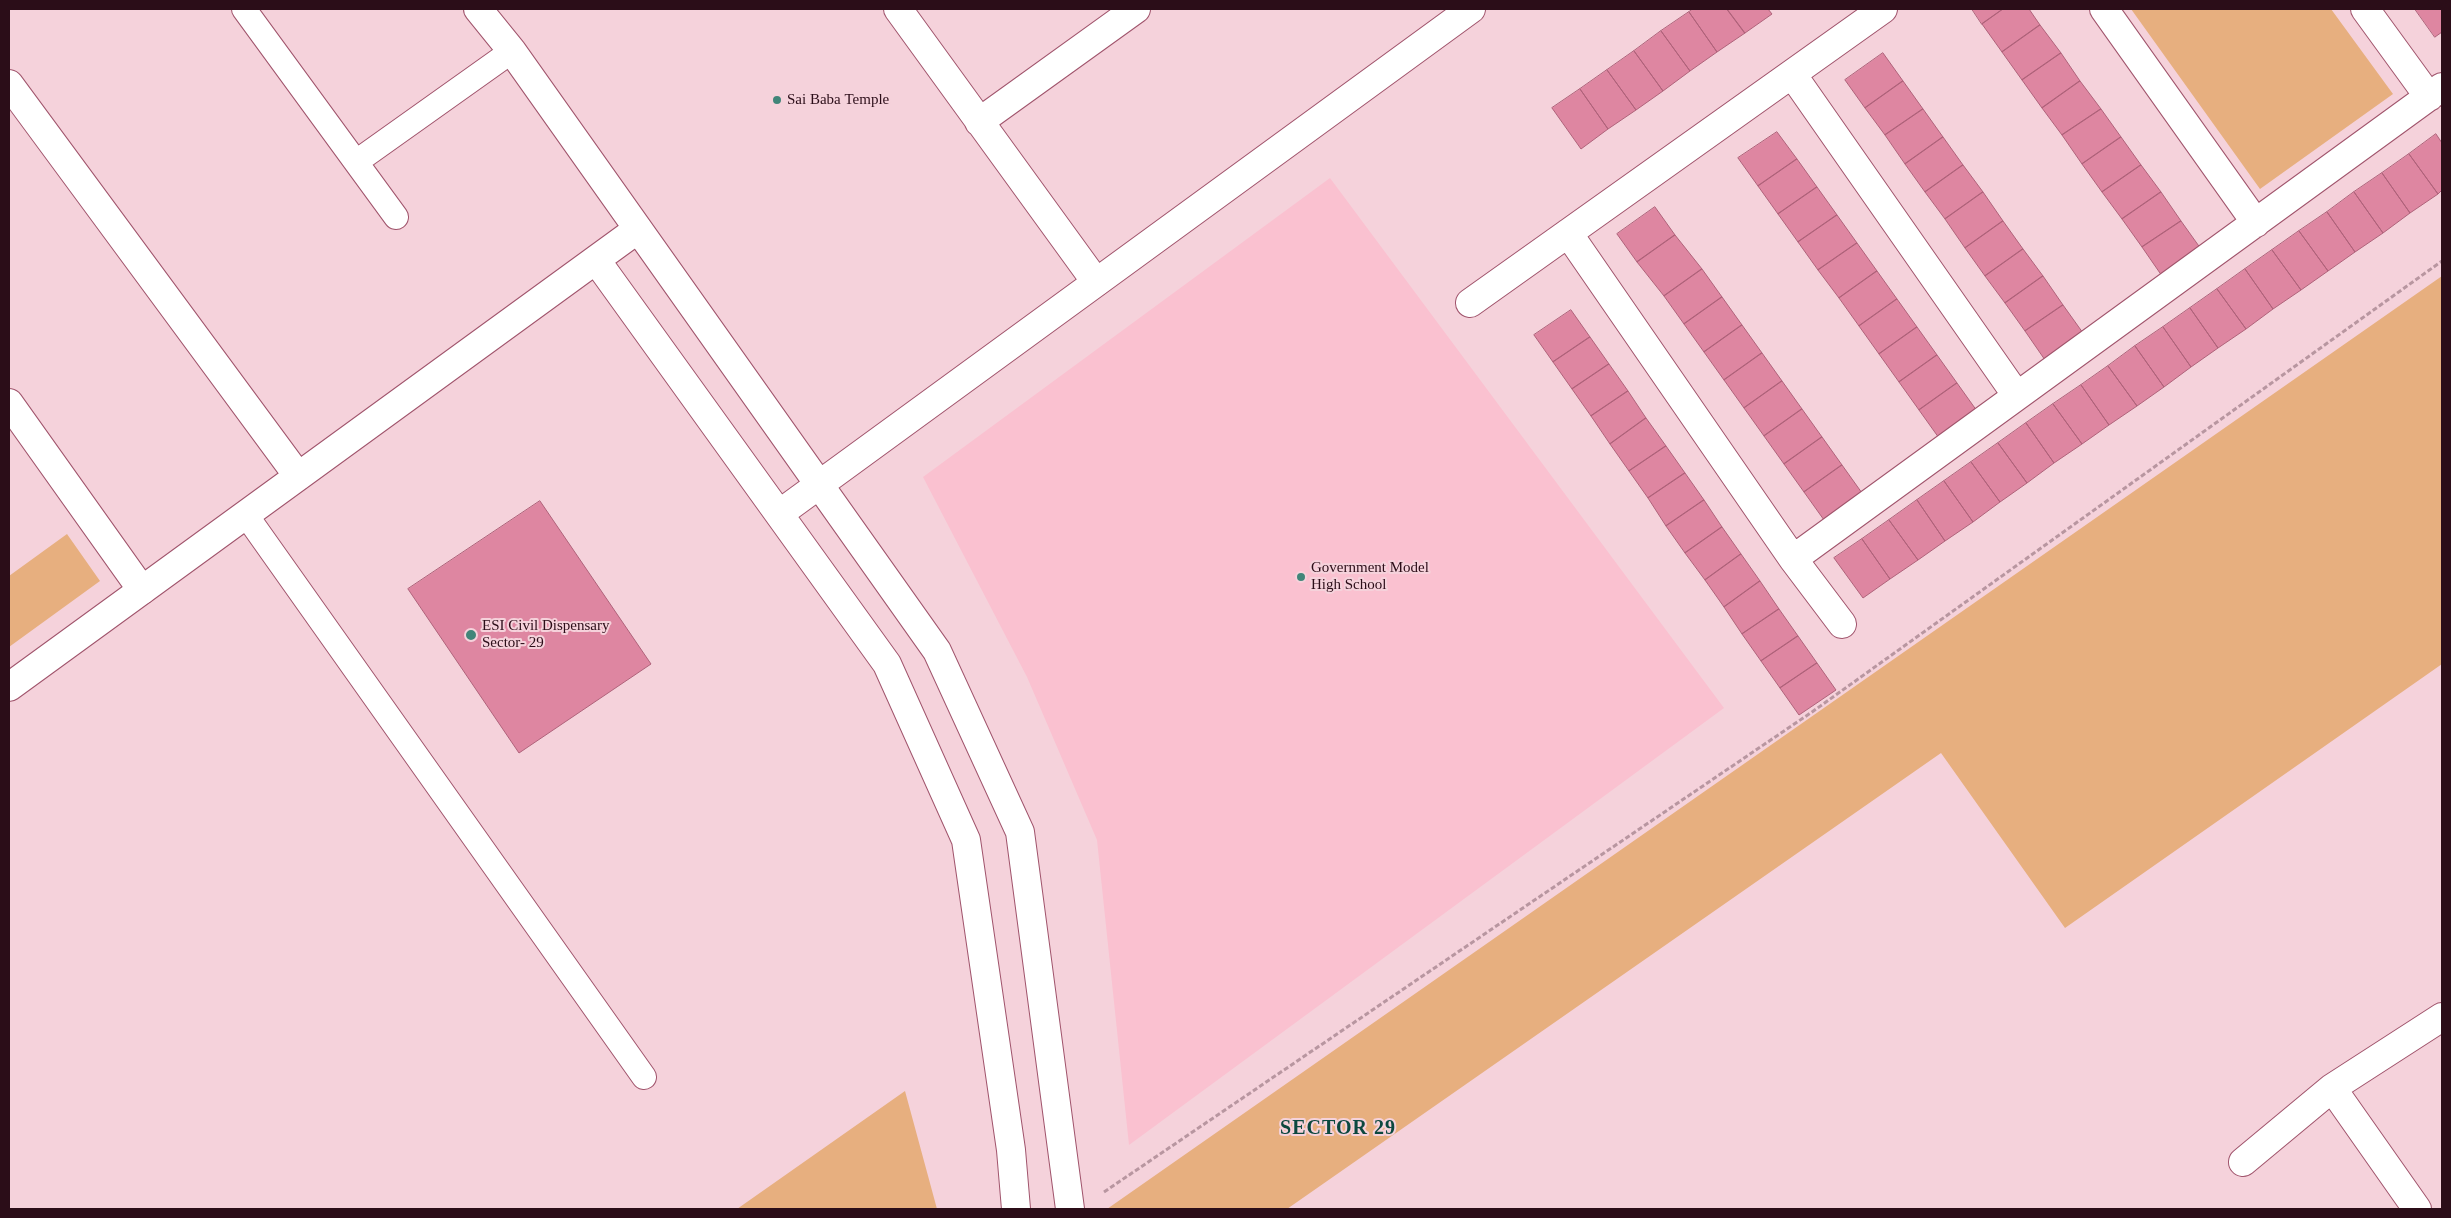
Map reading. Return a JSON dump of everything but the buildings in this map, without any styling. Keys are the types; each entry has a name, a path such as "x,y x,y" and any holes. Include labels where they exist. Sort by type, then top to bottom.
{"street":[{"path":"478,9 512,51 937,650 1020,832 1070,1209"},
{"path":"898,9 978,122 1096,282"},
{"path":"978,122 1136,9"},
{"path":"779,514 1471,9"},
{"path":"1470,303 1883,9"},
{"path":"2104,9 2256,223"},
{"path":"1793,559 2435,92 2365,9"},
{"path":"1792,74 2017,396"},
{"path":"9,84 298,476"},
{"path":"9,687 638,229"},
{"path":"1568,233 1793,559 1842,624"},
{"path":"596,260 887,664 966,840 1011,1150 1016,1209"},
{"path":"9,403 142,590"},
{"path":"2243,1162 2332,1088 2442,1017"},
{"path":"2332,1088 2417,1209"}],"lane":[{"path":"244,9 396,218"},
{"path":"356,162 512,51"},
{"path":"246,515 644,1077"}],"path":[{"path":"1103,1192 1812,712 2442,261"}],"shaded area":[{"path":"2131,9 2331,9 2393,94 2260,189"},
{"name":"Government Model High School","path":"1330,178 1724,708 1129,1145 1097,840 1027,677 923,477"},
{"path":"2442,276 2442,664 2065,928 1941,753 1287,1209 1107,1209"},
{"path":"67,534 100,581 9,647 9,576"},
{"path":"905,1091 937,1209 737,1209"}],"place":[{"name":"Sai Baba Temple","path":"777,100"},
{"name":"Government Model High School","path":"1301,577"},
{"name":"ESI Civil Dispensary Sector- 29","path":"471,635"}],"district":[{"name":"SECTOR 29","path":"1338,1129"}]}
